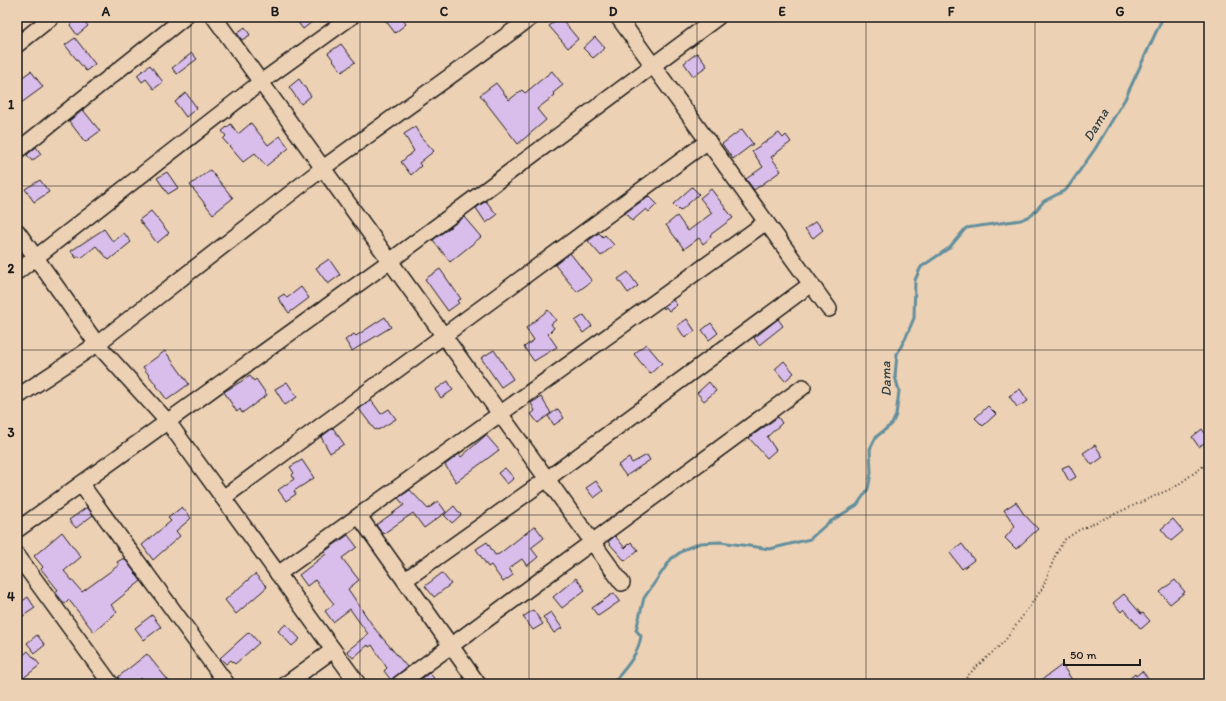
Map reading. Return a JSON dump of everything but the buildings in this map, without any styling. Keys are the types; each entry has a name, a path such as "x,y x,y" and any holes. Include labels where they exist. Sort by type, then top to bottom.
{"street":[{"path":"17,45 52,17"},
{"path":"17,151 185,17"},
{"path":"214,17 622,583"},
{"path":"17,272 37,259 261,82 351,17"},
{"path":"17,396 97,344 323,168 532,17"},
{"path":"618,17 829,309"},
{"path":"17,530 390,262 652,64 718,17"},
{"path":"223,498 708,141"},
{"path":"278,574 766,222"},
{"path":"17,231 97,344 168,422 358,684"},
{"path":"404,580 547,479 811,284"},
{"path":"399,684 803,387"},
{"path":"81,484 227,684"},
{"path":"359,516 478,684"},
{"path":"17,555 111,684"},
{"path":"286,684 333,650"}],"path":[{"path":"961,684 973,670 1004,642 1042,589 1056,554 1064,540 1079,530 1175,487 1209,462"}],"waterway":[{"name":"Dama","path":"612,684 630,662 637,650 641,636 636,630 644,598 671,559 685,549 700,543 720,542 770,549 810,539 828,523 857,505 868,489 871,473 870,449 876,437 892,424 896,415 899,391 895,376 897,354 914,318 915,280 921,267 949,248 966,228 1021,220 1032,215 1044,201 1066,190 1095,149 1125,99 1163,17"}]}
